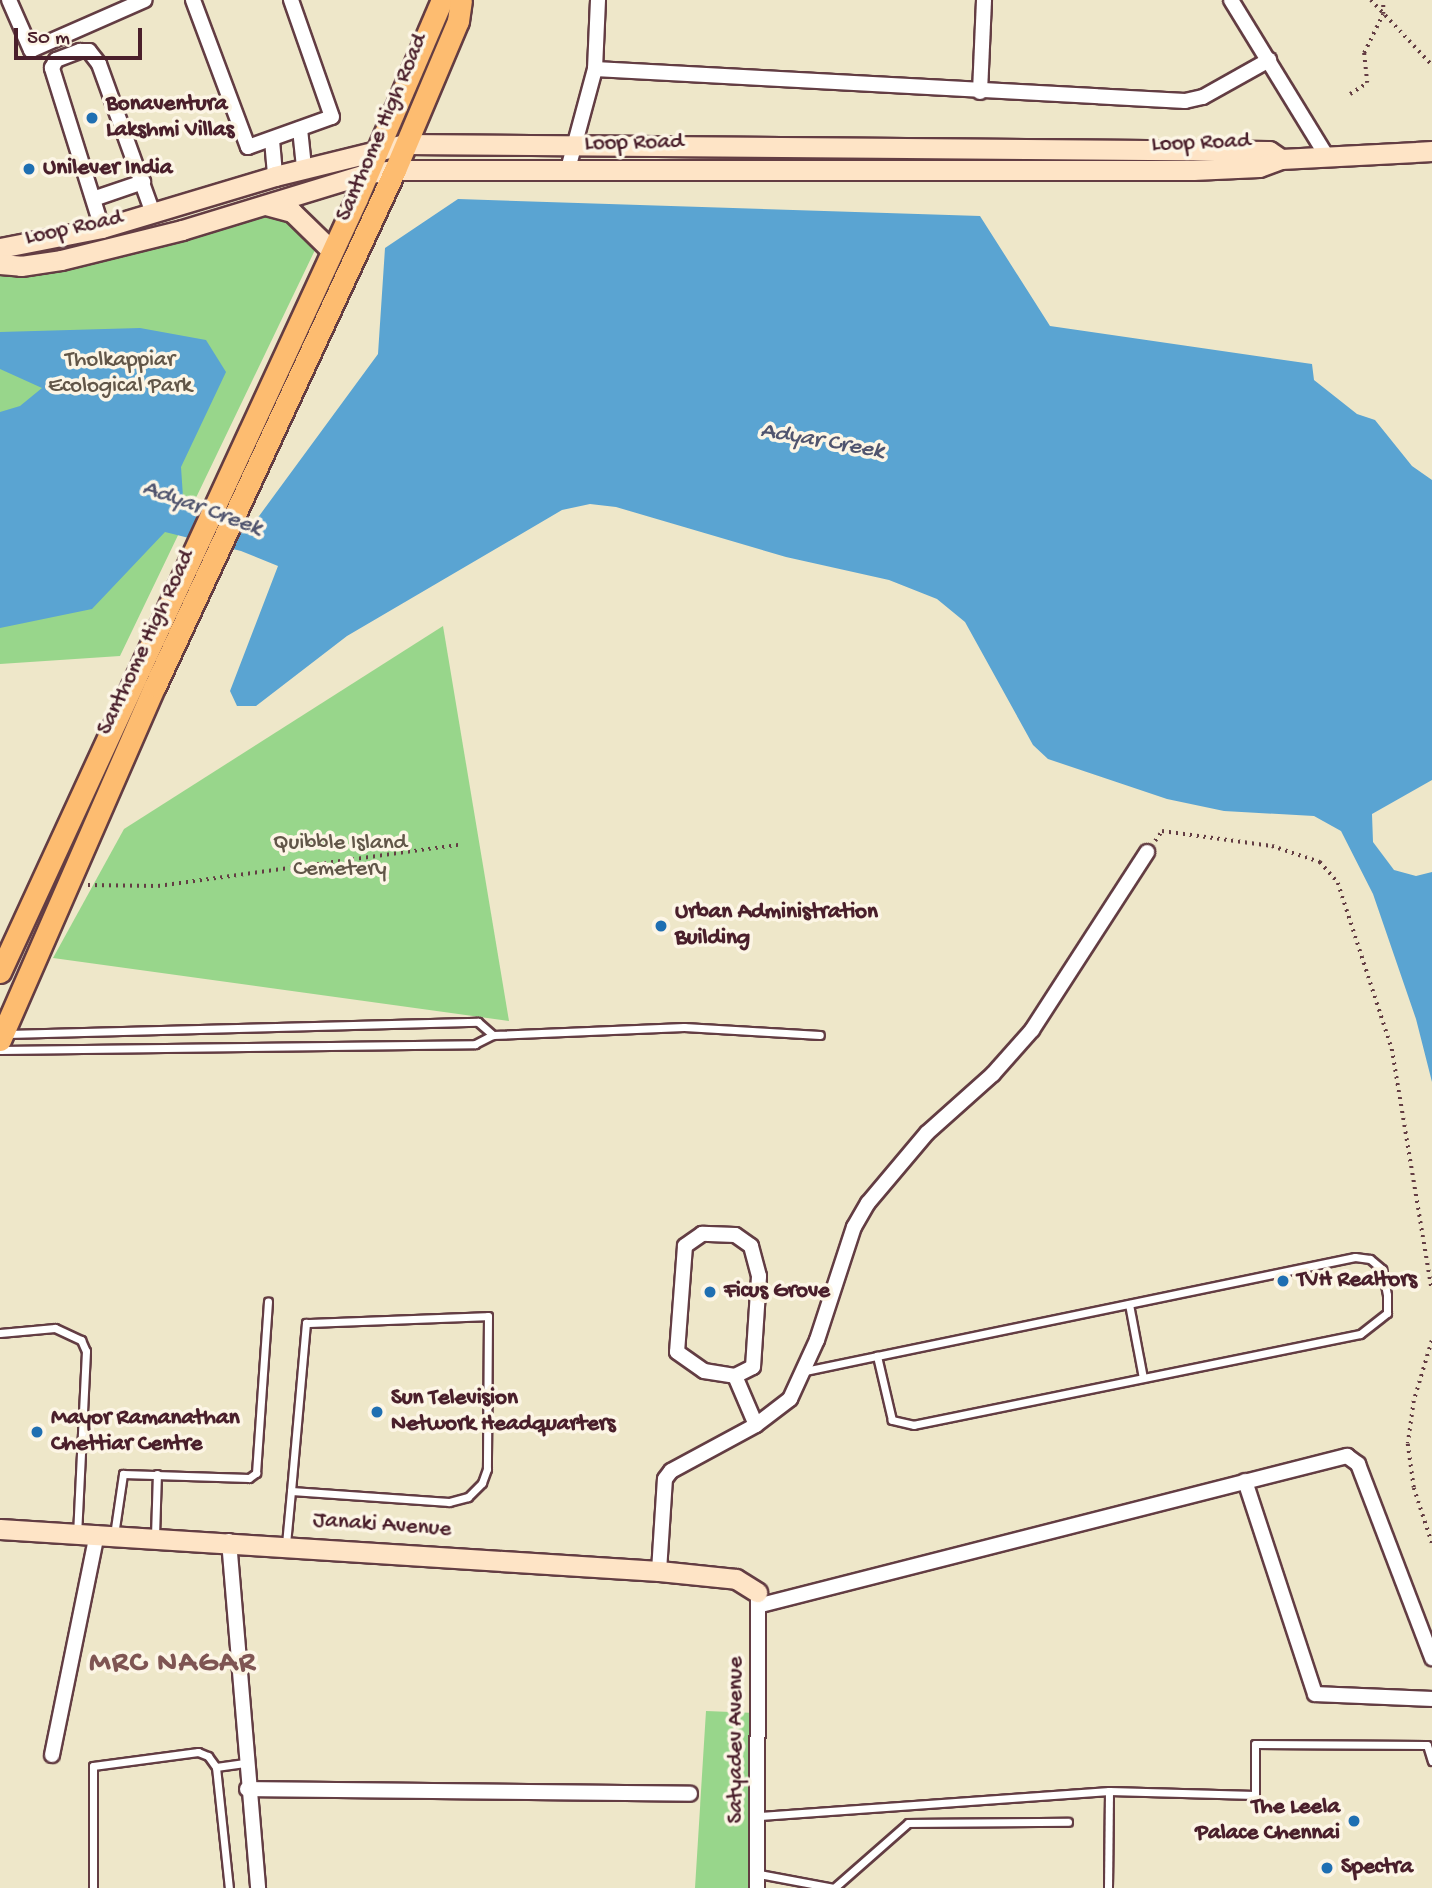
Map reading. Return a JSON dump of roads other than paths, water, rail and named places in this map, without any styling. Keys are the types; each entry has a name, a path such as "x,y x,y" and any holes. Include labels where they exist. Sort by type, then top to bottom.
{"main road":[{"name":"Santhome High Road","path":"2,963 368,173 442,0"},
{"name":"Santhome High Road","path":"1,1041 155,686 361,247 457,21 461,0"}],"street":[{"path":"9,0 31,50 145,0"},
{"path":"193,0 248,147 332,117 291,0"},
{"path":"568,169 571,147 595,69 598,0"},
{"path":"980,92 984,0"},
{"path":"1231,0 1328,158"},
{"path":"102,228 96,198 52,68 56,60 80,51 89,51 99,64 153,214"},
{"path":"595,69 980,92 1185,101 1203,97 1269,60"},
{"path":"300,129 304,168"},
{"path":"272,140 275,176"},
{"name":"Loop Road","path":"0,248 102,228 275,176 377,148 405,144 1269,151 1287,159"},
{"path":"1287,159 1432,150"},
{"name":"Loop Road","path":"0,264 21,266 61,260 265,205 368,173 395,170 1193,170 1259,167 1287,159"},
{"path":"96,198 143,182"},
{"path":"265,205 292,212 332,251"},
{"path":"659,1571 665,1479 671,1471 756,1424 790,1399 804,1371 854,1227 868,1203 912,1149 993,1074 1032,1030 1147,852"},
{"path":"2,963 31,969"},
{"path":"702,1234 734,1235 751,1246 759,1276 753,1367 735,1376 704,1371 677,1352 685,1246 702,1234"},
{"path":"735,1376 756,1424"},
{"path":"759,1599 1342,1457 1356,1460 1432,1658"},
{"path":"1245,1481 1315,1694 1432,1699"},
{"name":"Janaki Avenue","path":"0,1529 286,1544 659,1571 736,1579 759,1599"},
{"path":"51,1755 106,1534"},
{"path":"229,1541 247,1789 258,1888"},
{"name":"Satyadev Avenue","path":"758,1881 759,1599"},
{"path":"247,1789 690,1794"}],"lane":[{"path":"1,1041 478,1022 493,1035"},
{"path":"1,1041 475,1044 493,1035 684,1027 820,1035"},
{"path":"804,1371 1355,1257 1370,1259 1382,1269 1387,1295 1387,1313 1360,1334 914,1425 892,1420 877,1356"},
{"path":"106,1534 122,1474 249,1478 256,1473 268,1301"},
{"path":"1129,1304 1143,1378"},
{"path":"286,1544 306,1323 488,1316 487,1469 482,1483 468,1497 449,1502 291,1491"},
{"path":"0,1333 55,1328 81,1340 86,1351 77,1534"},
{"path":"155,1536 157,1474"},
{"path":"760,1815 1109,1791 1255,1795 1255,1744 1427,1745 1432,1761"},
{"path":"93,1888 93,1766 198,1752 208,1756 216,1767 229,1888"},
{"path":"216,1767 245,1763"},
{"path":"1108,1888 1109,1791"},
{"path":"758,1881 834,1888 908,1823 1068,1822"}],"water":[{"name":"Adyar Creek","path":"458,199 980,216 1050,326 1312,364 1314,380 1357,414 1375,420 1412,466 1432,480 1432,780 1372,814 1373,842 1394,870 1416,876 1432,872 1432,1082 1416,1019 1373,894 1341,831 1314,816 1224,811 1167,799 1048,759 1033,745 965,622 937,599 889,580 786,557 616,507 590,504 562,510 347,636 256,706 237,706 230,691 278,566 241,551 165,532 92,609 0,628 0,412 20,406 42,388 0,369 0,332 140,328 206,340 226,372 181,467 183,497 251,527 378,354 385,248"}],"place":[{"name":"Bonaventura Lakshmi Villas","path":"92,118"},
{"name":"Unilever India","path":"29,169"},
{"name":"Urban Administration Building","path":"661,926"},
{"name":"TVH Realtors","path":"1283,1281"},
{"name":"Ficus Grove","path":"710,1292"},
{"name":"Sun Television Network Headquarters","path":"377,1412"},
{"name":"Mayor Ramanathan Chettiar Centre","path":"37,1432"},
{"name":"The Leela Palace Chennai","path":"1354,1821"},
{"name":"Spectra","path":"1327,1868"}],"district":[{"name":"MRC NAGAR","path":"173,1665"}],"park label":[{"name":"Tholkappiar Ecological Park","path":"120,374"},
{"name":"Quibble Island Cemetery","path":"340,857"}]}
